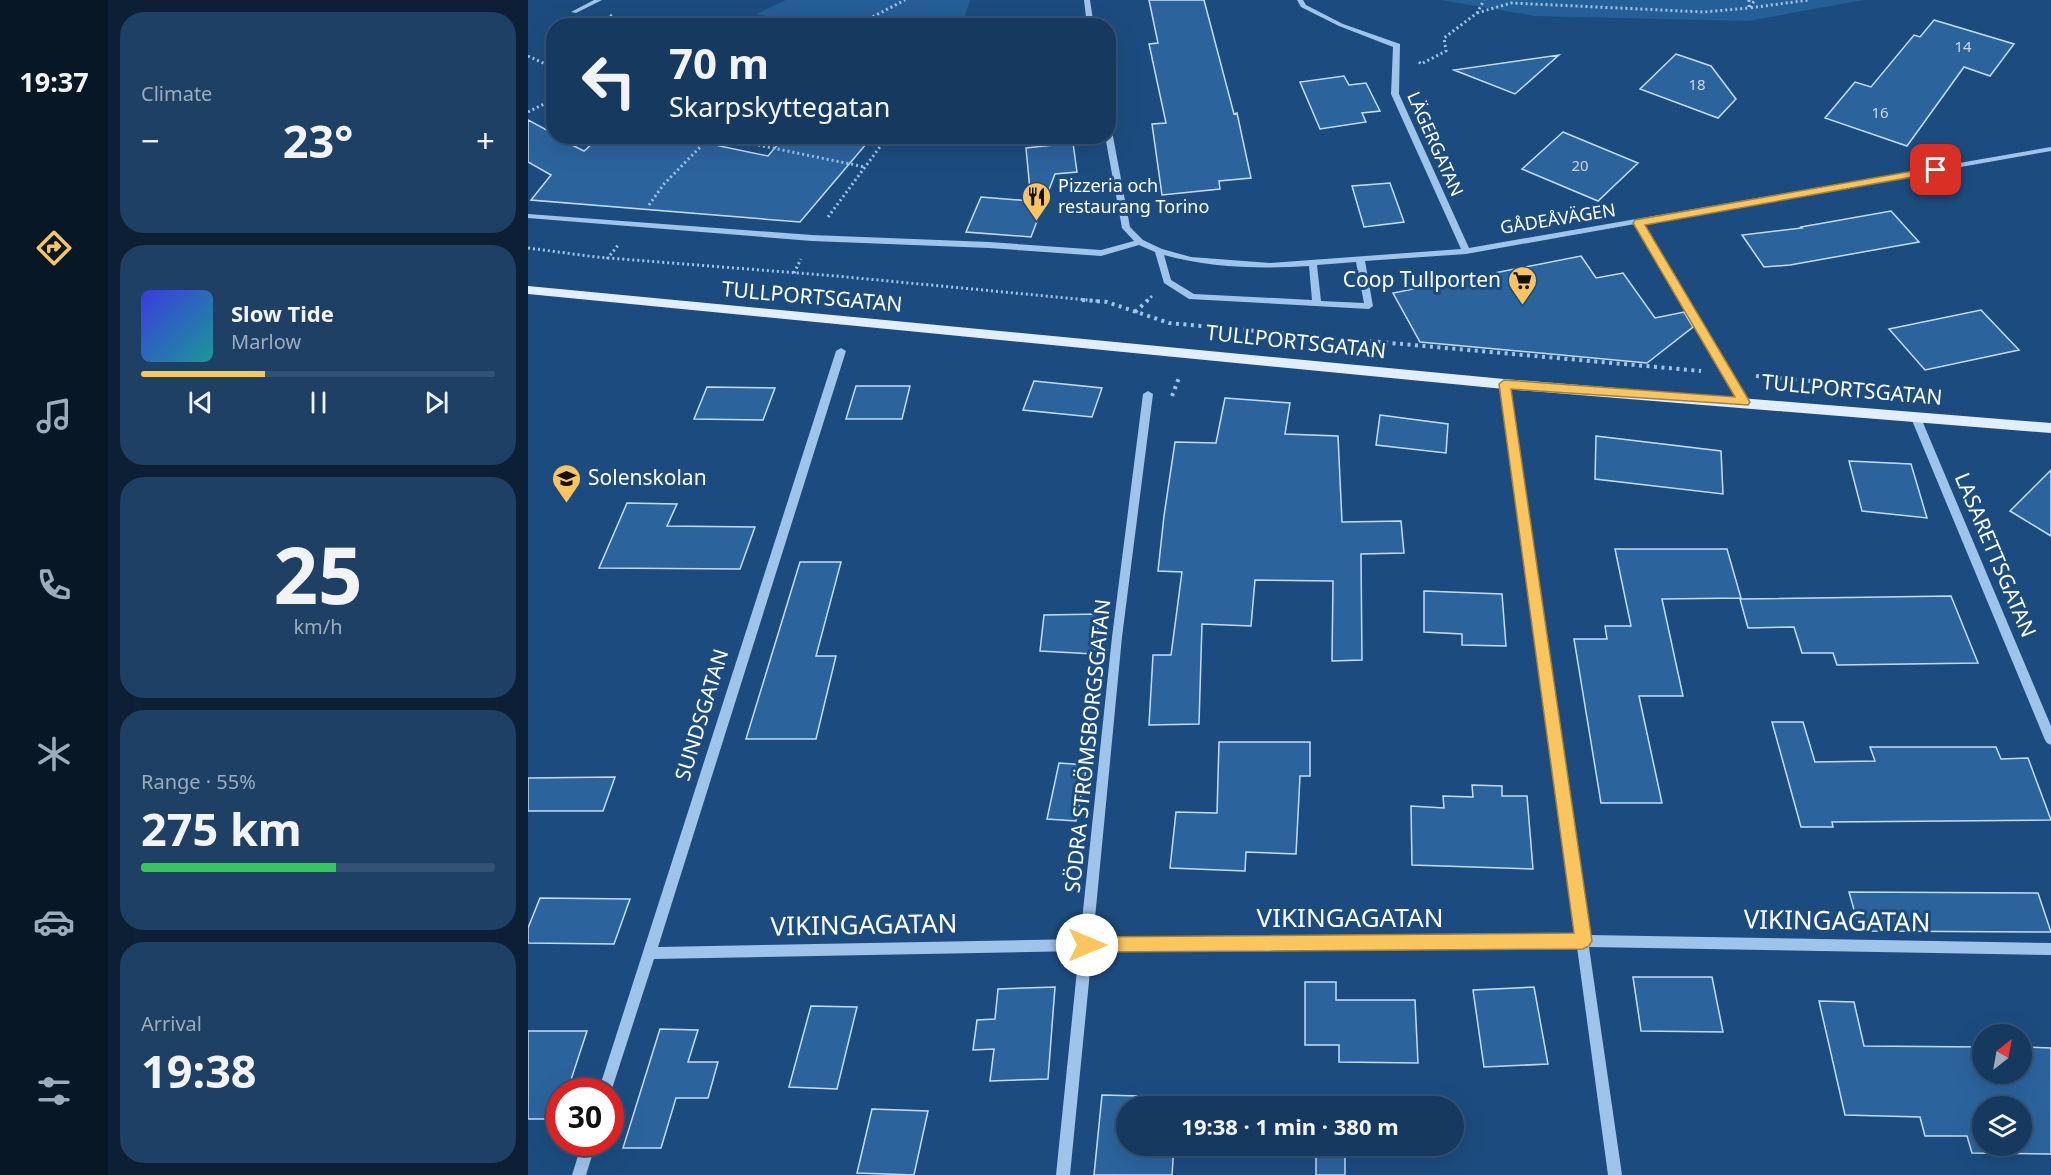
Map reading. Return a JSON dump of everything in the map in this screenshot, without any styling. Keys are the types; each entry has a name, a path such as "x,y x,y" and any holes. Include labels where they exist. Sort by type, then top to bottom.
{"main road":[{"name":"TULLPORTSGATAN","path":"531,293 1504,384 2051,428"}],"street":[{"path":"574,12 598,0"},
{"path":"1087,0 1090,18"},
{"path":"1300,0 1303,6 1397,46"},
{"name":"LÄGERGATAN","path":"1397,46 1395,94 1466,251"},
{"path":"528,216 812,238 989,245 1101,253 1140,242 1126,228 1111,144"},
{"name":"GÅDEÅVÄGEN","path":"1140,242 1159,251 1191,260 1270,266 1466,251 1639,223 2051,149"},
{"path":"1639,223 1744,402"},
{"path":"1159,251 1167,281 1192,297 1369,306 1360,260"},
{"path":"1313,263 1317,304"},
{"name":"SUNDSGATAN","path":"609,1078 841,351"},
{"path":"1504,384 1615,1175"},
{"name":"SÖDRA STRÖMSBORGSGATAN","path":"1063,1175 1117,637 1148,394"},
{"name":"LASARETTSGATAN","path":"1916,418 2051,740"},
{"name":"VIKINGAGATAN","path":"649,953 1087,945 1583,941 2051,949"},
{"path":"579,1175 585,1156"}],"path":[{"path":"870,18 905,0"},
{"path":"1476,14 1484,0"},
{"path":"1749,0 1749,8"},
{"path":"1749,8 1755,0"},
{"path":"1397,46 1421,64 1446,51 1444,38 1476,14 1511,3 1704,12 1809,0"},
{"path":"528,56 546,64"},
{"path":"528,112 546,103"},
{"path":"636,224 664,184 704,144"},
{"path":"751,144 864,167"},
{"path":"812,238 882,144"},
{"path":"528,248 596,258 836,276 1107,302 1169,323 1894,388"}],"shaded area":[{"path":"786,0 970,0 964,18 778,18 757,14"},
{"path":"1441,0 1863,0 1748,21 1534,16"}],"building":[{"path":"1149,0 1204,0 1234,114 1237,113 1251,178 1219,181 1220,189 1162,195 1152,124 1166,123 1149,44 1158,43"},
{"path":"1934,20 2014,44 1990,76 1964,67 1907,146 1825,118 1855,82 1871,87 1914,35 1920,37"},
{"path":"1676,54 1711,66 1736,99 1718,118 1640,89"},
{"path":"1559,55 1515,94 1454,70"},
{"path":"1344,76 1349,85 1366,83 1380,111 1362,113 1366,122 1320,129 1300,82"},
{"path":"528,120 546,130 546,144 570,144 584,151 592,144 710,144 768,156 778,144 866,144 800,222 531,200 551,175 528,162"},
{"path":"1563,132 1638,163 1598,201 1522,169"},
{"path":"1073,144 1077,172 1055,174 1031,237 966,232 981,197 1031,201 1026,148"},
{"path":"1390,183 1404,222 1364,227 1352,186"},
{"path":"1891,211 1919,242 1790,265 1764,267 1742,235 1802,228"},
{"path":"1581,256 1596,278 1623,273 1655,318 1684,312 1693,327 1647,363 1420,342 1393,293"},
{"path":"1981,310 2019,350 1925,370 1889,329"},
{"path":"1034,381 1102,388 1092,417 1023,410"},
{"path":"856,386 910,386 902,419 846,419"},
{"path":"707,387 775,388 763,420 694,419"},
{"path":"1225,398 1290,403 1285,434 1338,436 1342,522 1401,521 1404,553 1361,554 1362,660 1332,661 1333,581 1255,580 1251,626 1202,624 1199,724 1149,725 1153,655 1171,655 1182,572 1158,571 1175,442 1216,443"},
{"path":"1380,415 1448,424 1446,453 1376,445"},
{"path":"1596,436 1721,451 1723,494 1595,479"},
{"path":"1849,461 1911,464 1927,518 1862,511"},
{"path":"2051,470 2051,536 2010,511"},
{"path":"627,503 677,504 667,526 755,527 740,569 599,568"},
{"path":"1615,549 1727,549 1741,598 1662,599 1683,696 1639,696 1662,803 1601,803 1574,639 1607,639 1605,626 1631,626"},
{"path":"800,562 841,562 816,656 836,656 816,739 746,739"},
{"path":"1424,591 1502,594 1506,646 1462,645 1462,634 1424,632"},
{"path":"1951,596 1978,663 1837,665 1833,653 1802,653 1794,627 1748,628 1740,599"},
{"path":"1100,614 1094,654 1040,651 1044,615"},
{"path":"1772,722 1803,722 1815,762 1875,761 1870,747 1996,747 2001,759 2028,758 2051,820 1832,822 1833,827 1801,827"},
{"path":"1219,742 1310,742 1310,776 1300,776 1296,854 1246,852 1245,871 1170,868 1176,812 1217,813"},
{"path":"1059,763 1087,765 1076,821 1047,819"},
{"path":"615,777 603,811 528,811 528,778"},
{"path":"1472,785 1502,786 1502,796 1527,796 1533,869 1412,865 1411,806 1444,808 1443,796 1473,797"},
{"path":"1849,892 2038,893 2051,932 1860,931"},
{"path":"540,898 630,899 614,944 528,943 528,928"},
{"path":"1633,977 1712,977 1723,1032 1641,1031"},
{"path":"1305,982 1336,982 1336,1000 1415,1000 1418,1063 1339,1062 1339,1045 1305,1045"},
{"path":"1055,987 1048,1079 990,1081 994,1049 973,1050 977,1020 995,1019 998,989"},
{"path":"1534,987 1548,1064 1484,1067 1473,990"},
{"path":"1819,1001 1854,1002 1864,1046 1972,1047 1972,1084 2032,1084 2032,1047 2051,1048 2051,1154 2032,1154 2032,1096 1972,1096 1972,1153 1967,1136 1925,1136 1920,1117 1845,1115"},
{"path":"811,1006 857,1007 837,1089 789,1087"},
{"path":"660,1029 698,1030 688,1062 718,1062 708,1098 676,1098 661,1148 624,1148"},
{"path":"528,1031 587,1031 572,1078 546,1078 546,1119 528,1119"},
{"path":"1102,1095 1140,1096 1116,1096 1116,1156 1173,1156 1172,1175 1094,1175"},
{"path":"872,1109 928,1111 914,1175 857,1173"},
{"path":"1316,1156 1345,1156 1345,1175 1316,1175"}],"place":[{"name":"Pizzeria och restaurang Torino","path":"1037,222"},
{"name":"Coop Tullporten","path":"1522,306"},
{"name":"Solenskolan","path":"567,504"}],"route":[{"path":"1087,945 1583,941 1504,384 1744,402 1639,223 1936,170"}]}
